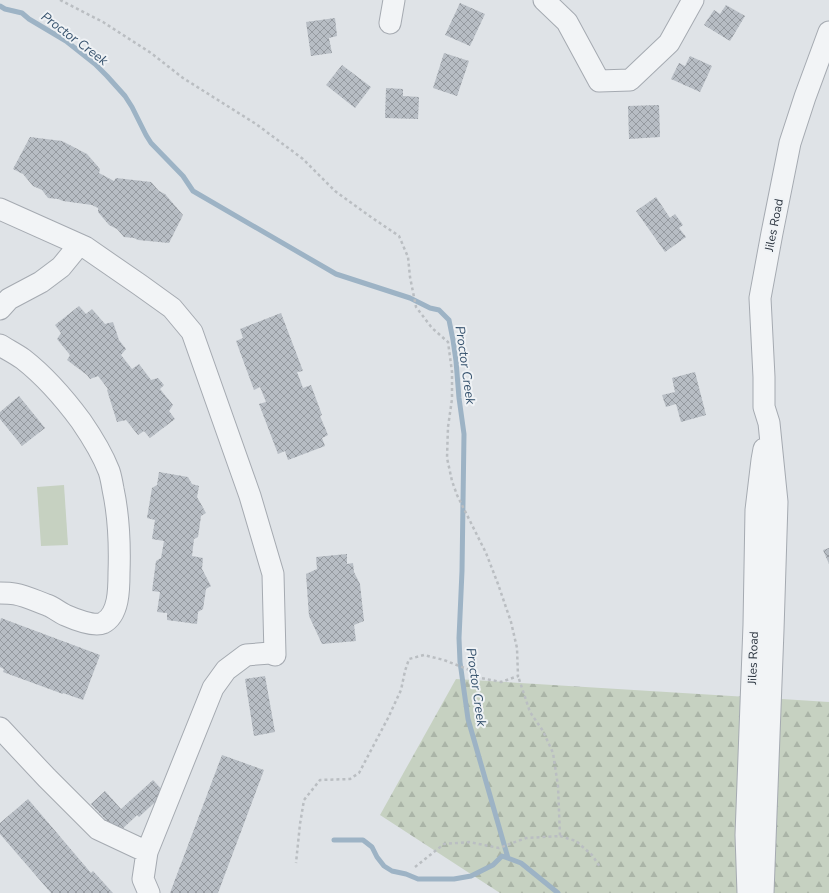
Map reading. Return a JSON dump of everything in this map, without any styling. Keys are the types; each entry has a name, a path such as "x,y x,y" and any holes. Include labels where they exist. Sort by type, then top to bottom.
{"street":[{"path":"390,23 394,0"},
{"path":"544,0 567,22 599,81 630,80 669,43 693,0"},
{"name":"Jiles Road","path":"763,893 773,630 776,502 769,423 764,407 760,298 790,143 829,32"},
{"path":"0,209 85,247 172,308 192,332 250,496 273,574 275,654 246,655 226,670 213,688 147,852 143,879 149,893"},
{"path":"0,309 9,299 41,282 61,267 79,245"},
{"path":"0,345 23,359 50,383 66,401 95,442 109,472 115,500 119,534 120,562 119,594 116,606 112,614 102,623 88,623 66,616 49,606 29,598 14,594 0,593"},
{"name":"Jiles Road","path":"748,893 746,835 756,510 762,460 769,423"},
{"path":"0,728 98,829 147,852"}],"path":[{"path":"60,0 103,22 151,53 183,78 256,124 303,159 335,191 368,216 399,236 408,257 416,307 432,328 448,342 452,372 452,399 447,434 447,458 450,473 457,495 486,553 511,622 517,648 518,676 530,712 543,731 553,753 558,786 560,836"},
{"path":"296,863 304,800 320,780 350,779 360,773 401,690 404,671 409,659 424,656 444,660 467,669 481,678 501,682 518,676"},
{"path":"415,867 444,844 469,842 499,848 526,838 560,836 576,841 592,855 600,867"}],"green space":[{"path":"64,485 68,545 41,546 37,487"},
{"path":"456,679 829,702 829,893 500,893 380,815"}],"building":[{"path":"460,3 485,14 470,46 445,35"},
{"path":"726,5 745,16 730,41 704,25 714,10 720,14"},
{"path":"335,18 337,36 329,38 332,53 311,56 306,22"},
{"path":"444,53 469,61 457,96 433,88"},
{"path":"690,56 712,66 700,92 671,79 679,63 685,66"},
{"path":"342,65 371,87 355,108 326,85"},
{"path":"386,88 403,89 403,96 419,97 418,119 385,118"},
{"path":"659,105 660,137 629,139 628,106"},
{"path":"30,137 62,141 87,154 100,169 99,173 114,181 116,178 151,182 159,191 165,194 183,215 169,243 124,237 117,229 109,225 98,212 98,208 92,205 48,198 42,190 33,186 23,174 13,169"},
{"path":"656,197 670,218 675,214 683,225 679,228 686,237 665,252 636,211"},
{"path":"79,306 86,314 92,309 105,324 113,322 119,340 126,349 121,355 132,369 139,364 151,380 158,378 164,385 160,389 173,405 169,411 175,419 150,438 144,431 138,435 126,420 117,422 107,390 108,389 98,376 90,379 67,360 70,355 57,339 61,333 55,325"},
{"path":"281,313 303,371 297,372 303,388 311,385 322,415 320,416 328,435 322,438 325,446 288,460 285,451 278,454 259,404 266,402 260,387 254,390 236,341 243,338 240,329"},
{"path":"695,372 706,415 681,422 676,404 666,407 662,395 675,392 672,378"},
{"path":"19,396 45,428 22,446 0,419 0,412"},
{"path":"159,472 188,477 192,484 199,486 197,497 206,513 201,516 198,537 194,539 192,556 203,558 202,569 211,586 206,589 203,609 198,612 197,624 167,620 167,613 157,612 160,592 152,591 156,561 161,558 164,541 152,539 155,520 147,518 152,488 157,485"},
{"path":"829,548 829,564 823,550"},
{"path":"347,554 347,564 353,563 354,572 360,584 364,621 354,625 356,641 322,644 309,616 306,574 317,569 316,557"},
{"path":"1,618 100,655 83,700 3,672 4,669 0,667"},
{"path":"265,676 275,732 254,736 245,679"},
{"path":"222,755 264,770 218,893 170,893"},
{"path":"153,780 165,793 139,817 137,815 118,833 91,804 105,791 121,809"},
{"path":"28,799 91,873 93,871 113,893 51,893 0,834 0,823"}],"waterway":[{"name":"Proctor Creek","path":"0,6 5,9 22,13 29,19 66,41 95,64 125,96 151,143 183,176 193,191 336,274 410,298 430,308 439,310 449,320 456,361 464,434 462,571 459,638 460,662 468,719 508,858"},
{"path":"334,840 363,840 372,847 384,866 392,871 406,874 418,879 454,879 471,876 493,865 502,856 521,863 558,893"}]}
